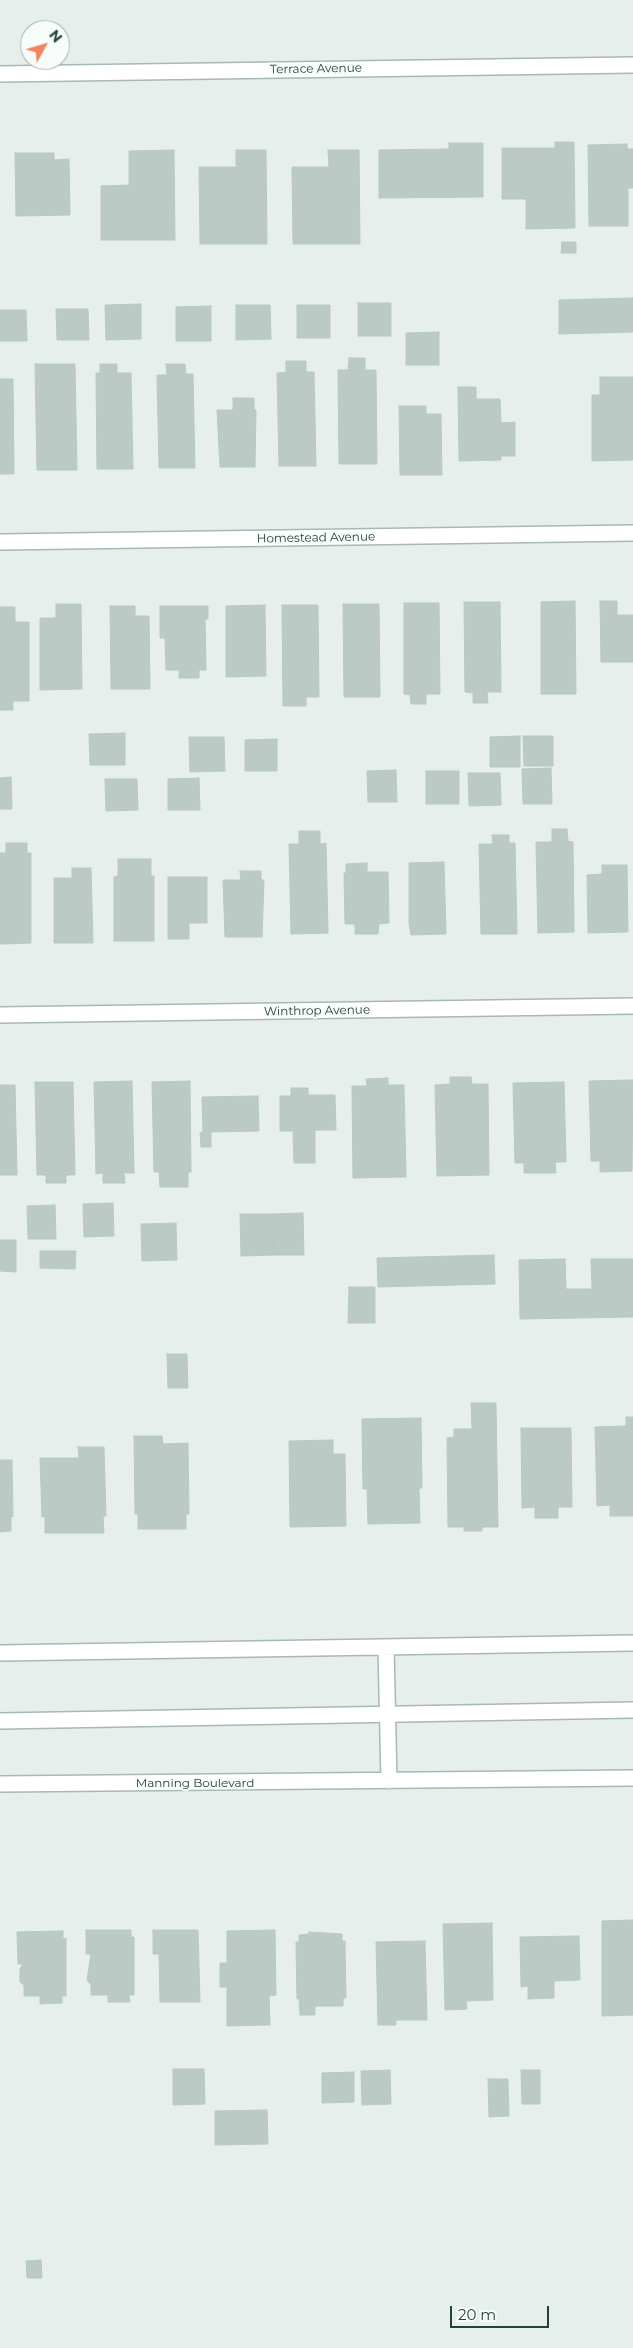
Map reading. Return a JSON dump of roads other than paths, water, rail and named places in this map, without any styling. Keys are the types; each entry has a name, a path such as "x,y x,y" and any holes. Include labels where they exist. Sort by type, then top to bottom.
{"street":[{"name":"Terrace Avenue","path":"0,74 633,65"},
{"name":"Homestead Avenue","path":"0,542 633,533"},
{"name":"Winthrop Avenue","path":"0,1015 633,1006"},
{"path":"0,1653 633,1643"},
{"path":"386,1648 389,1781"},
{"path":"0,1721 633,1710"},
{"name":"Manning Boulevard","path":"0,1784 633,1778"}]}
